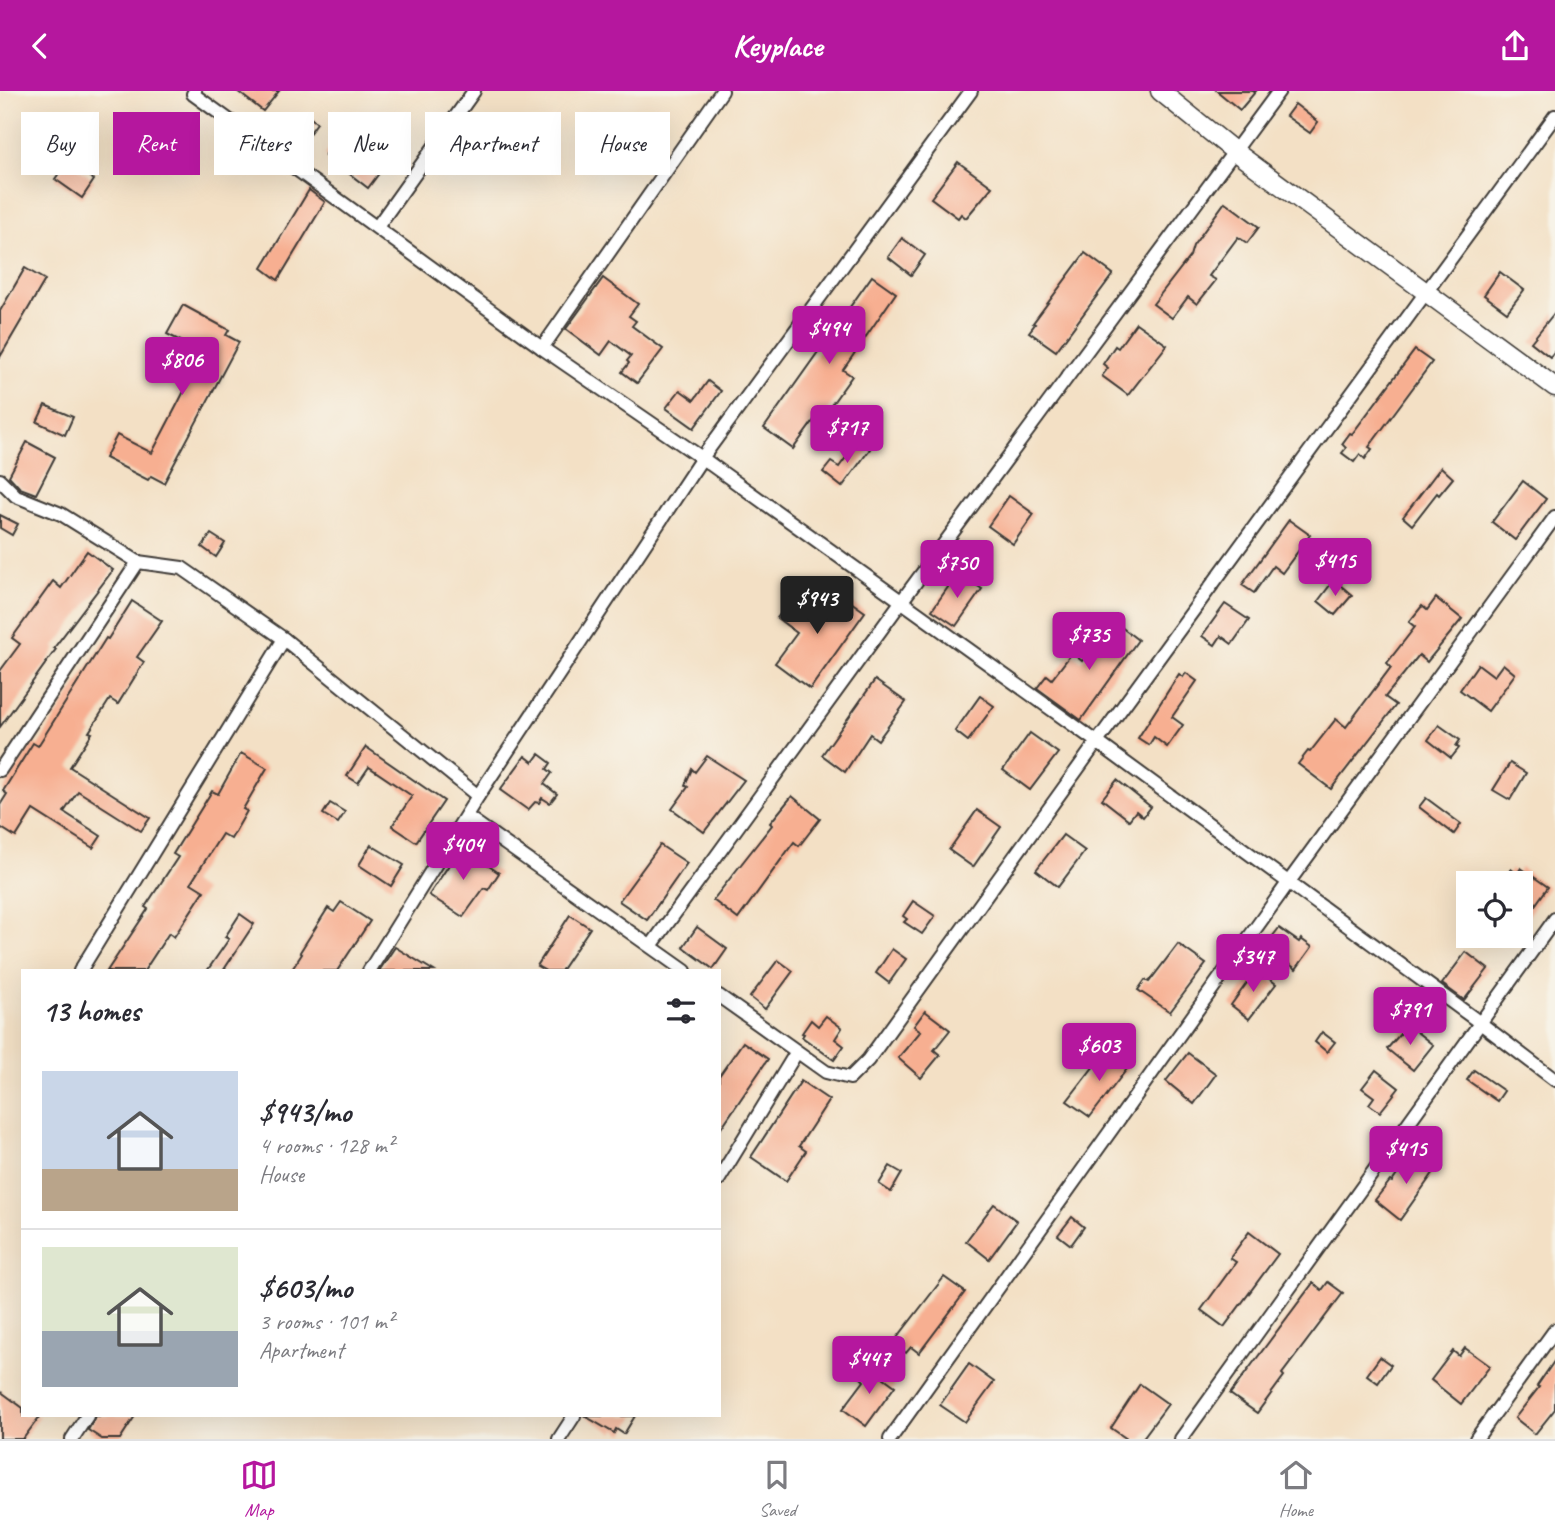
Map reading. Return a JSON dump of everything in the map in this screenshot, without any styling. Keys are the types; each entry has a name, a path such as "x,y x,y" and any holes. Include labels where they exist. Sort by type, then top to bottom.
{"street":[{"path":"195,91 193,94 542,348 702,458 1097,742 1555,1080"},
{"path":"377,227 474,91"},
{"path":"542,348 722,91"},
{"path":"370,969 478,796 702,458 971,91"},
{"path":"1160,91 1234,151 1555,387"},
{"path":"651,946 901,602 1279,91"},
{"path":"721,997 826,1072 850,1078 868,1060 1555,115"},
{"path":"0,480 16,496 61,514 138,562 171,564 182,568 284,639 478,796"},
{"path":"890,1439 1288,883 1555,517"},
{"path":"0,770 138,562"},
{"path":"81,969 284,639"},
{"path":"466,816 682,969"},
{"path":"1181,1439 1555,919"},
{"path":"721,1176 796,1053"},
{"path":"1476,1439 1555,1330"},
{"path":"72,1439 86,1417"},
{"path":"559,1439 573,1417"}],"building":[{"path":"237,91 279,91 263,111"},
{"path":"1217,91 1256,91 1240,110"},
{"path":"1295,104 1318,122 1310,133 1286,116"},
{"path":"958,162 992,187 966,218 961,214 958,218 931,198"},
{"path":"58,175 87,175 94,180 82,198 55,179"},
{"path":"351,175 378,175 368,188"},
{"path":"309,190 325,202 278,280 262,268"},
{"path":"1225,202 1259,227 1247,243 1238,237 1209,276 1216,280 1197,304 1188,297 1172,318 1153,304 1190,256 1193,246"},
{"path":"902,238 925,255 911,275 888,257"},
{"path":"1085,253 1113,274 1056,351 1029,332"},
{"path":"25,268 45,280 0,357 0,311"},
{"path":"1500,272 1524,290 1507,312 1484,295"},
{"path":"872,276 896,293 843,370 852,376 824,415 820,412 793,449 764,428"},
{"path":"603,278 638,304 629,316 636,321 632,326 663,349 637,383 622,372 631,356 611,341 601,355 566,329"},
{"path":"183,305 229,330 226,335 239,342 164,483 151,476 148,480 105,458 117,435 152,453 201,358 195,355 198,350 167,334"},
{"path":"1555,312 1555,351 1550,357 1531,342"},
{"path":"1136,323 1167,345 1128,395 1102,376 1108,368 1103,364"},
{"path":"1415,350 1432,362 1369,447 1372,449 1365,459 1360,454 1354,462 1342,453 1346,448 1342,444"},
{"path":"708,381 721,391 694,428 666,408 680,390 694,400"},
{"path":"45,405 73,417 65,435 37,422"},
{"path":"858,441 870,449 842,487 823,472 831,462 839,467"},
{"path":"27,442 55,457 36,494 20,488 9,476"},
{"path":"1441,467 1453,478 1439,495 1437,493 1412,525 1403,517"},
{"path":"1523,481 1546,499 1515,540 1492,522"},
{"path":"1009,496 1034,514 1013,544 988,526"},
{"path":"0,515 18,524 12,535 0,528"},
{"path":"1289,520 1310,535 1282,573 1273,566 1254,593 1242,585"},
{"path":"211,534 225,543 216,557 202,547"},
{"path":"87,551 113,570 54,648 56,649 0,727 0,671 20,644 12,638 53,581 61,588"},
{"path":"958,573 982,589 956,626 932,610"},
{"path":"1334,580 1352,595 1335,615 1318,601"},
{"path":"831,588 865,612 810,689 775,663 797,633 777,618 789,603 809,618"},
{"path":"1436,598 1462,619 1427,662 1419,655 1385,697 1396,705 1331,789 1298,764 1336,719 1346,727 1391,667 1387,663 1415,627 1409,622 1422,606 1427,610"},
{"path":"132,601 162,621 137,657 144,662 118,704 110,699 70,767 150,818 141,831 78,791 64,812 101,836 93,848 33,810 16,837 0,827 0,805 7,794 3,791 33,743 38,746"},
{"path":"1225,604 1249,620 1232,644 1221,636 1215,645 1202,636"},
{"path":"1112,620 1138,640 1081,720 1037,688 1047,675 1052,679 1072,653 1082,661"},
{"path":"1478,664 1494,676 1503,664 1515,674 1488,711 1460,690"},
{"path":"1186,673 1197,681 1172,717 1183,725 1167,747 1154,737 1149,745 1138,738 1179,674 1183,677"},
{"path":"875,680 906,702 878,740 870,734 845,772 822,755"},
{"path":"980,696 994,706 968,741 955,731"},
{"path":"1439,725 1460,740 1456,746 1459,748 1451,758 1428,740"},
{"path":"1030,733 1058,753 1030,790 1003,770"},
{"path":"366,747 444,801 416,842 392,826 412,796 369,767 358,783 347,776"},
{"path":"241,753 267,768 243,809 247,811 231,839 222,834 191,883 204,891 174,937 169,933 145,969 108,969 148,909 145,907 178,857 173,854 212,791 218,794"},
{"path":"539,754 551,763 547,769 552,773 544,784 557,794 550,803 542,798 528,810 500,790 525,756 533,762"},
{"path":"707,756 744,780 704,832 672,809 688,787 685,785 692,769 695,772"},
{"path":"1510,763 1526,773 1510,800 1493,790"},
{"path":"1117,780 1151,807 1143,817 1136,811 1129,820 1102,799"},
{"path":"792,796 820,819 799,846 794,842 738,919 713,900"},
{"path":"1426,798 1461,824 1454,834 1419,807"},
{"path":"330,803 345,812 338,823 323,814"},
{"path":"977,810 1001,827 973,867 949,850"},
{"path":"1063,835 1085,851 1058,887 1036,870"},
{"path":"371,845 404,865 391,886 359,865"},
{"path":"660,845 687,863 647,920 619,901"},
{"path":"461,847 499,873 488,890 484,888 463,917 429,895"},
{"path":"1533,876 1548,887 1533,908"},
{"path":"913,901 935,916 922,934 904,922 907,919 903,916"},
{"path":"341,902 370,921 338,969 292,969 328,908 334,912"},
{"path":"240,914 254,924 224,969 208,969 229,939 225,937"},
{"path":"570,915 590,928 562,969 542,969 537,966"},
{"path":"697,927 727,949 713,969 683,947"},
{"path":"1279,928 1299,942 1301,939 1312,947 1296,969 1265,946"},
{"path":"1178,944 1206,964 1170,1012 1138,990 1145,980 1149,982"},
{"path":"395,947 431,969 380,969"},
{"path":"892,949 906,959 889,983 876,973"},
{"path":"1466,952 1488,969 1464,1000 1442,984"},
{"path":"778,960 793,971 765,1009 750,997"},
{"path":"1257,969 1276,984 1249,1019 1231,1005"},
{"path":"925,1011 950,1030 934,1050 940,1055 921,1078 898,1058 921,1031 914,1026"},
{"path":"826,1016 842,1028 835,1039 844,1046 834,1060 802,1037 811,1020 818,1026"},
{"path":"1408,1025 1433,1045 1413,1070 1387,1049"},
{"path":"1322,1032 1335,1042 1327,1052 1315,1042"},
{"path":"743,1042 768,1059 721,1128 721,1073"},
{"path":"1108,1048 1130,1065 1090,1117 1067,1101"},
{"path":"1188,1053 1216,1074 1194,1104 1166,1081"},
{"path":"1376,1070 1399,1088 1380,1112 1369,1104 1374,1097 1362,1088"},
{"path":"1474,1070 1504,1091 1497,1101 1467,1080"},
{"path":"801,1081 829,1100 799,1146 806,1151 786,1181 751,1157"},
{"path":"1413,1152 1436,1169 1400,1220 1375,1200 1390,1181 1392,1182"},
{"path":"890,1166 902,1173 891,1192 879,1184"},
{"path":"994,1204 1017,1221 989,1259 966,1241"},
{"path":"1072,1217 1084,1227 1071,1245 1058,1235"},
{"path":"1249,1232 1278,1254 1224,1327 1201,1310 1236,1262 1230,1258"},
{"path":"944,1277 965,1292 919,1353 911,1347 906,1353 896,1346 900,1340 897,1338"},
{"path":"1328,1282 1343,1293 1282,1374 1284,1376 1257,1413 1230,1394 1313,1283 1322,1290"},
{"path":"1465,1348 1490,1366 1461,1404 1431,1380 1453,1351 1459,1356"},
{"path":"1380,1357 1391,1365 1378,1383 1367,1375"},
{"path":"1555,1360 1555,1409 1535,1434 1515,1418 1539,1387 1537,1386"},
{"path":"969,1364 994,1382 965,1422 940,1405"},
{"path":"868,1366 895,1386 866,1426 843,1409 864,1381 860,1377"},
{"path":"1140,1384 1168,1404 1142,1439 1127,1439 1111,1428"},
{"path":"0,1391 21,1407 21,1417 39,1417 23,1439 0,1439"},
{"path":"95,1417 134,1417 120,1439 102,1439 88,1430"},
{"path":"587,1417 634,1417 624,1434 616,1429 614,1433"}]}
